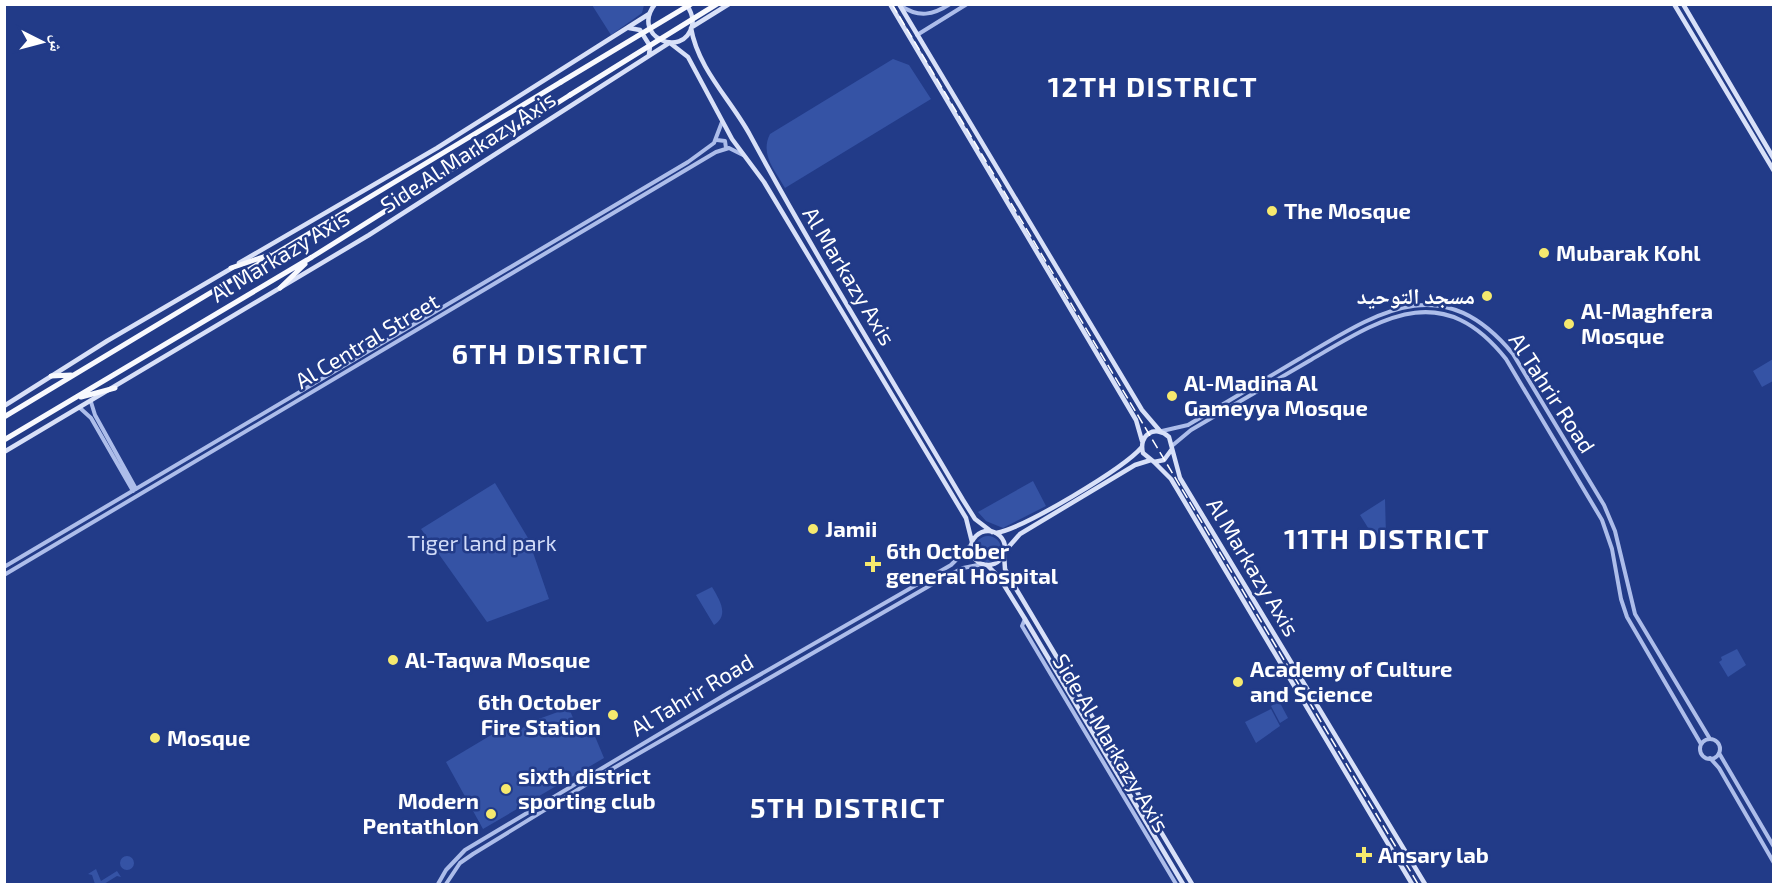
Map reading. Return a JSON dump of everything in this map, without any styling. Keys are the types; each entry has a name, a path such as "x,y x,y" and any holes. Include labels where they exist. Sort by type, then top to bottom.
{"highway":[{"name":"Al Markazy Axis","path":"4,417 691,4"},
{"name":"Al Markazy Axis","path":"4,440 312,257 717,6"},
{"path":"231,268 282,250"},
{"path":"280,288 312,257"},
{"path":"51,376 73,375"},
{"path":"74,399 115,388"}],"main road":[{"path":"650,14 655,4"},
{"name":"Al Markazy Axis","path":"686,4 692,16 692,28 702,59 749,133 776,185 972,515 994,532"},
{"name":"Side Al Markazy Axis","path":"4,452 115,388 413,208 649,55 670,43 685,38 692,28 717,6 729,4"},
{"path":"890,4 1136,420 1145,456 1152,461"},
{"path":"899,4 1144,409 1161,431 1169,436 1172,447 1167,458 1138,464 1020,534 997,562 985,565"},
{"path":"1674,4 1773,171"},
{"path":"1683,4 1773,159"},
{"name":"Side Al Markazy Axis","path":"4,405 436,148 650,14"},
{"name":"Al Markazy Axis","path":"650,14 652,33 658,39 682,50 747,158 769,189 966,518 972,543"},
{"path":"629,28 640,30 650,46 649,55"},
{"path":"692,65 702,59"},
{"path":"990,190 996,185"},
{"path":"1026,250 1032,246"},
{"path":"1044,279 1050,276"},
{"path":"1068,318 1073,315"},
{"path":"851,328 858,323"},
{"path":"859,341 866,338"},
{"path":"921,430 927,426"},
{"path":"1161,431 1150,432 1142,445 1127,461 1093,482 1017,526 980,533 972,543 973,555 997,574 1183,885"},
{"name":"Al Markazy Axis","path":"1172,447 1180,478 1276,633 1425,885"},
{"name":"Al Markazy Axis","path":"1152,461 1171,479 1408,882"},
{"path":"1093,482 1096,488"},
{"path":"994,532 1004,542 1006,572 1162,834 1170,840 1192,885"},
{"path":"1019,610 1026,605"},
{"path":"1061,664 1071,668"},
{"path":"1077,719 1084,720"},
{"path":"1108,759 1121,752"},
{"path":"1146,823 1152,822 1150,814"},
{"path":"1158,844 1157,836 1162,834"},
{"path":"1390,848 1399,841"}],"street":[{"path":"899,4 914,13 924,15 937,12 950,4"},
{"path":"917,35 967,4"},
{"path":"722,118 716,140 725,141 726,148 737,151 747,158"},
{"name":"Al Central Street","path":"4,567 688,162 716,140"},
{"name":"Al Central Street","path":"4,575 726,148"},
{"name":"Al Tahrir Road","path":"1161,431 1188,425 1375,315 1418,304 1454,310 1473,320 1497,337 1520,364 1610,517 1635,614 1710,739"},
{"name":"Al Tahrir Road","path":"1172,447 1191,430 1384,319 1411,312 1451,316 1470,326 1500,352 1596,509 1612,549 1624,609 1701,744"},
{"path":"91,402 95,415 135,490"},
{"path":"80,408 91,418 135,490"},
{"name":"Al Tahrir Road","path":"438,885 455,858 478,842 740,685 958,560 972,543"},
{"path":"958,560 963,564 961,569"},
{"name":"Al Tahrir Road","path":"446,885 460,863 473,854 742,692 961,569 985,565"},
{"path":"1625,580 1631,579"},
{"path":"858,617 862,610"},
{"name":"Side Al Markazy Axis","path":"1025,619 1022,626 1176,885"},
{"path":"779,663 783,655"},
{"path":"1670,674 1676,670"},
{"path":"740,685 742,692"},
{"path":"728,693 731,699"},
{"path":"1773,847 1719,753 1719,744 1710,739 1701,744 1702,755 1710,758 1719,768 1758,841 1773,863"},
{"path":"1710,758 1719,753"},
{"path":"556,794 561,800"},
{"path":"545,801 549,803 549,808"},
{"path":"472,841 478,842"},
{"path":"473,854 480,855"}],"green space":[{"path":"592,5 644,5 642,13 611,35"},
{"path":"893,59 909,65 931,99 785,188 767,155 767,141 770,134"},
{"path":"1773,359 1773,381 1762,387 1753,371"},
{"path":"1033,481 1046,506 1003,528 986,521 978,512"},
{"name":"Tiger land park","path":"495,483 528,538 549,599 487,622 421,529"},
{"path":"1385,499 1386,536 1377,542 1360,515"},
{"path":"988,536 997,540 1001,549 997,558 988,562 979,558 975,549 979,540"},
{"path":"712,587 722,607 721,617 714,625 696,595"},
{"path":"1737,649 1746,665 1728,677 1719,662 1722,660 1721,657"},
{"path":"1279,701 1288,718 1280,723 1271,706"},
{"name":"sixth district sporting club","path":"569,708 581,738 594,734 604,758 483,829 446,762 508,725 511,732"},
{"path":"1271,709 1280,726 1256,743 1245,722"},
{"path":"127,856 132,858 134,863 132,868 127,870 122,868 120,863 122,858"},
{"path":"96,869 101,881 117,871 121,877 117,876 104,884 95,884 92,875 88,874"}],"railway":[{"path":"892,4 1418,884"}],"place":[{"name":"The Mosque","path":"1272,211"},
{"name":"Mubarak Kohl","path":"1544,253"},
{"name":"مسجد التوحيد","path":"1487,296"},
{"name":"Al-Maghfera Mosque","path":"1569,324"},
{"name":"Al-Madina Al Gameyya Mosque","path":"1172,396"},
{"name":"Jamii","path":"813,529"},
{"name":"6th October general Hospital","path":"873,564"},
{"name":"Al-Taqwa Mosque","path":"393,660"},
{"name":"Academy of Culture and Science","path":"1238,682"},
{"name":"6th October Fire Station","path":"613,715"},
{"name":"Mosque","path":"155,738"},
{"name":"sixth district sporting club","path":"506,789"},
{"name":"Modern Pentathlon","path":"491,814"},
{"name":"Ansary lab","path":"1364,855"}],"district":[{"name":"12TH DISTRICT","path":"1153,87"},
{"name":"6TH DISTRICT","path":"550,354"},
{"name":"11TH DISTRICT","path":"1387,539"},
{"name":"5TH DISTRICT","path":"848,808"}]}
